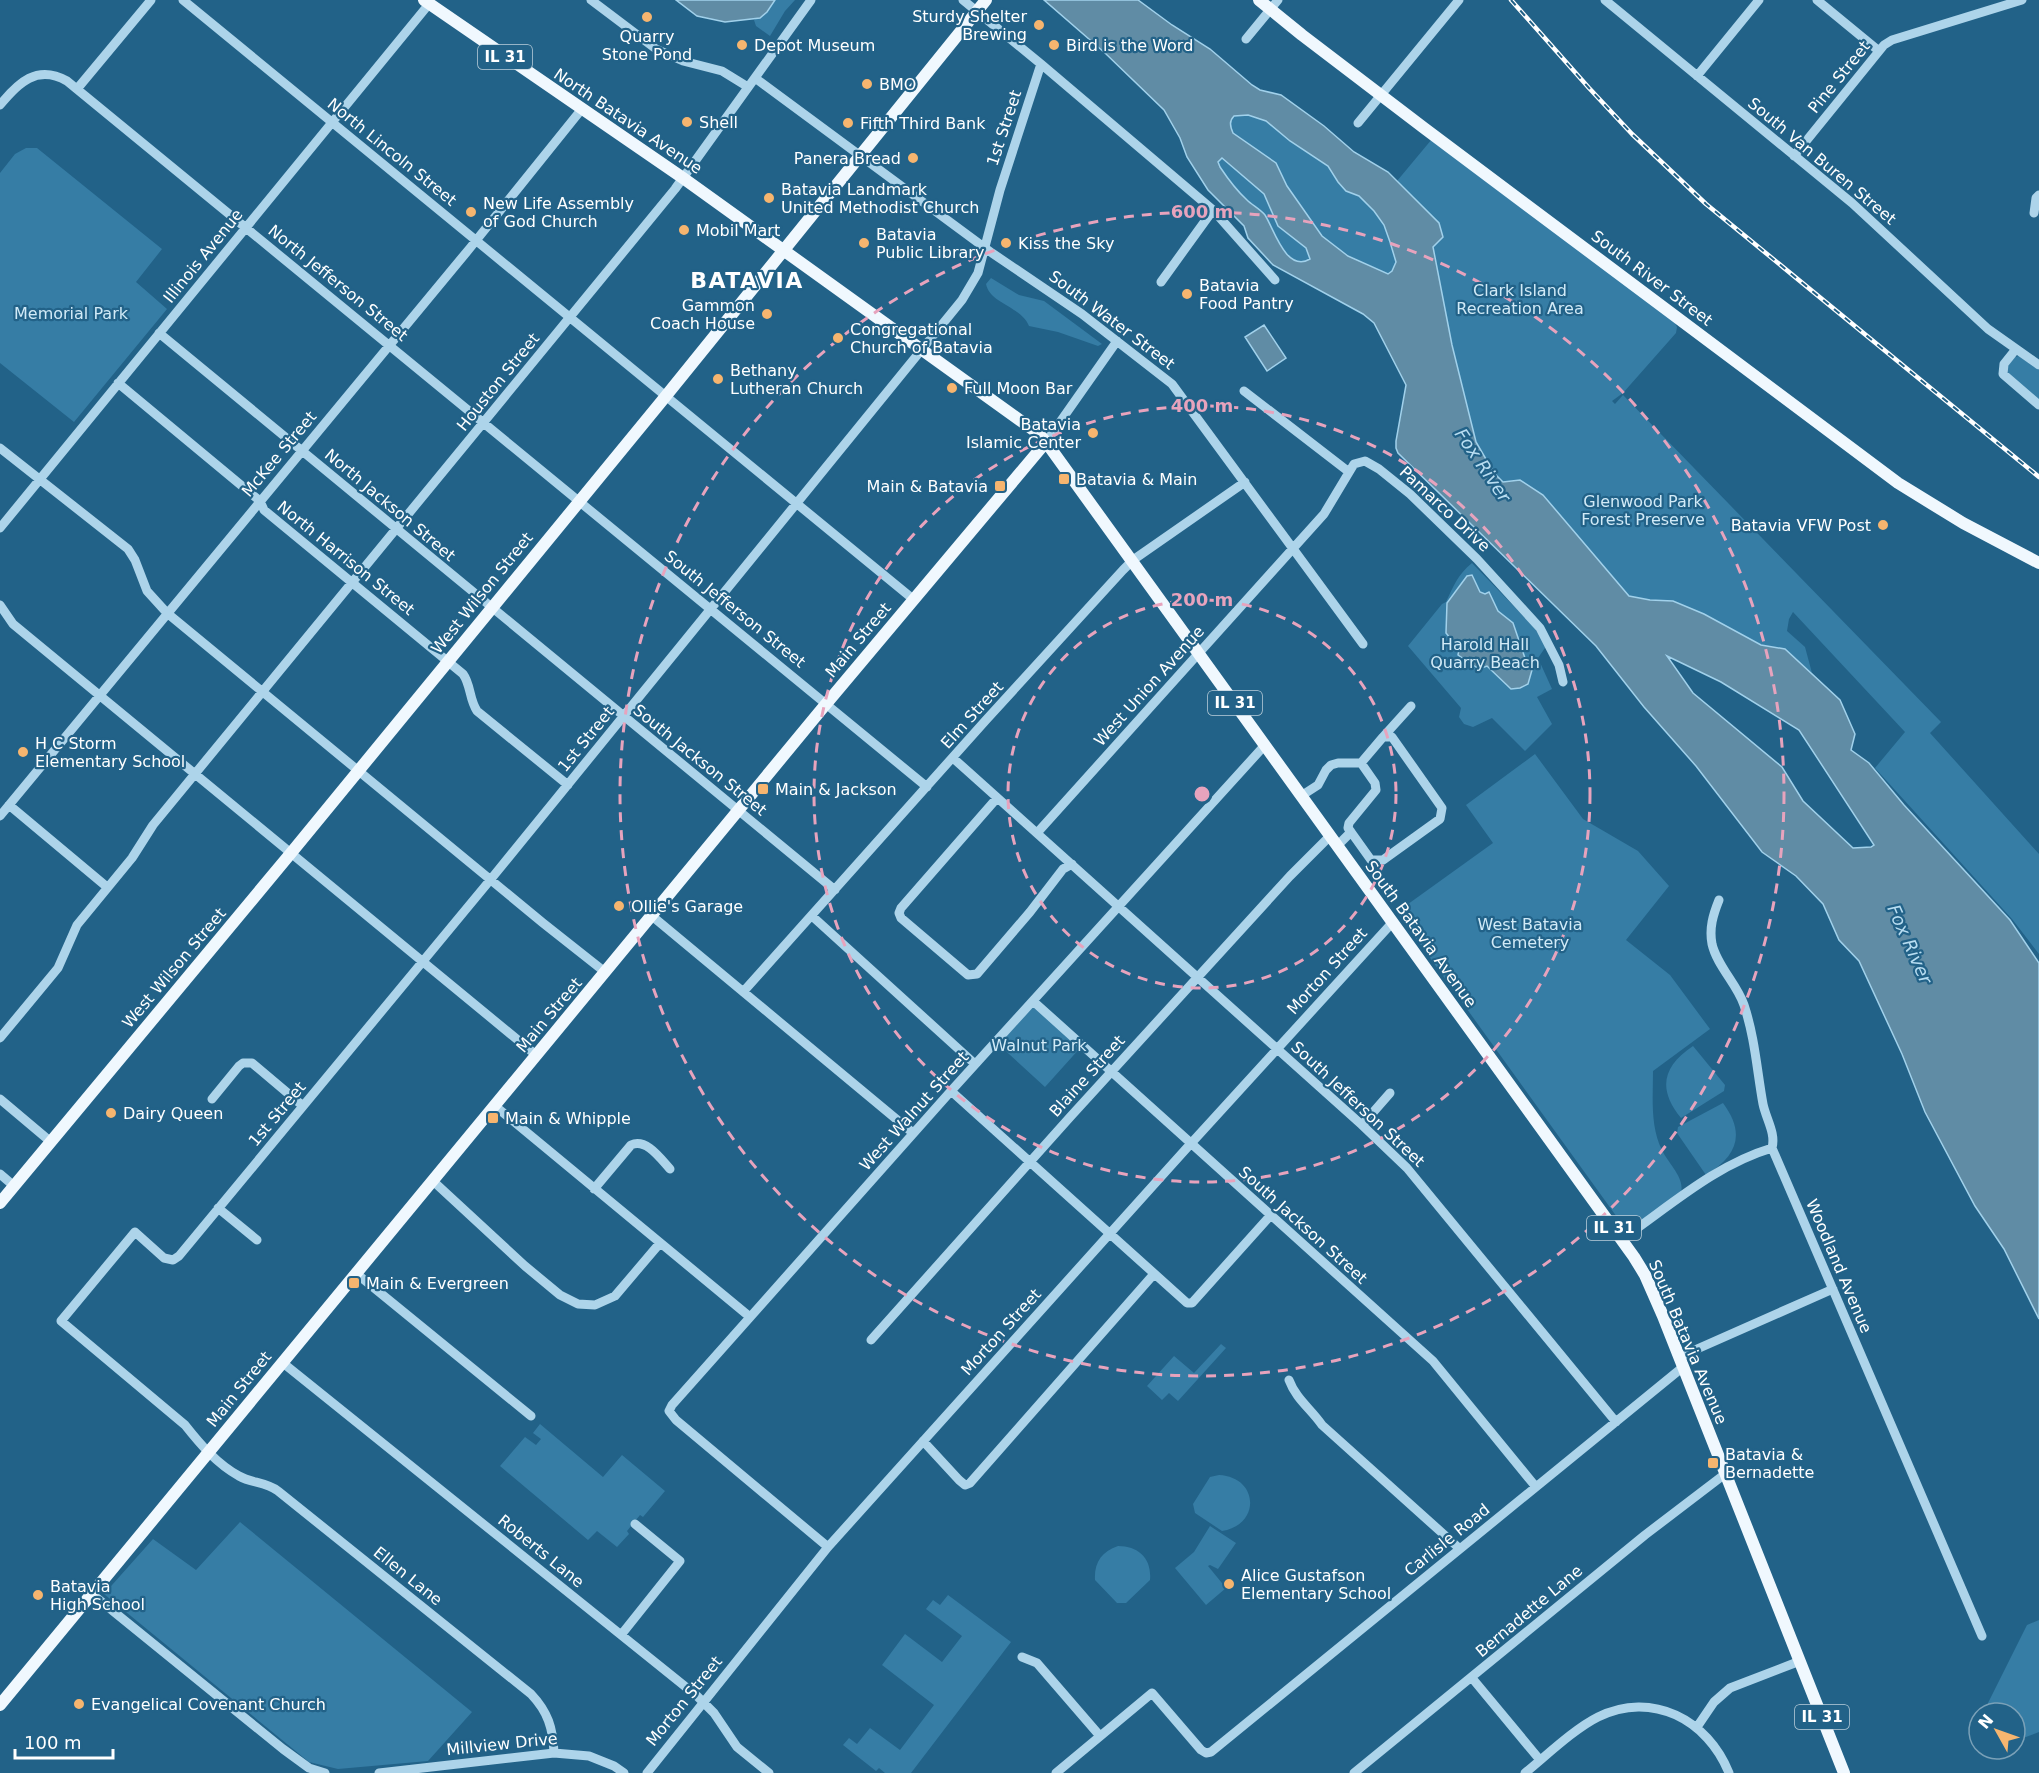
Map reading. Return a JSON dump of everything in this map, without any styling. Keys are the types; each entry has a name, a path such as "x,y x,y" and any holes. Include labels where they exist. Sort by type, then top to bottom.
{"main road":[{"name":"West Wilson Street","path":"0,1203 666,396 986,0"},
{"name":"South River Street","path":"1259,0 1275,5 1381,95 1899,483 1953,518 2039,563"},
{"name":"North Batavia Avenue","path":"426,2 784,250"},
{"name":"South Batavia Avenue","path":"784,250 1039,434 1046,442 1622,1239 1645,1275 1844,1773"},
{"name":"Main Street","path":"0,1705 826,704 1046,442"}],"street":[{"path":"78,89 150,0"},
{"name":"North Lincoln Street","path":"183,0 914,599"},
{"path":"591,0 656,49 683,61 722,70 748,87"},
{"name":"Houston Street","path":"0,1038 58,968 77,924 132,858 153,825 683,178 811,0"},
{"path":"963,0 1213,210 1275,280"},
{"path":"1358,123 1459,0"},
{"path":"1697,76 1759,0"},
{"path":"1817,0 1879,51"},
{"name":"Pine Street","path":"1794,156 1879,51 1892,40 2022,0"},
{"name":"South Van Buren Street","path":"1608,1 1852,203 1988,329 2039,365"},
{"name":"Illinois Avenue","path":"0,528 332,122 426,2"},
{"path":"1246,39 1275,5"},
{"name":"1st Street","path":"61,1322 135,1232 164,1258 173,1260 179,1256 491,879 971,288 978,273 1003,180 1041,64"},
{"name":"North Jefferson Street","path":"0,105 23,81 45,74 60,77 78,89 579,501"},
{"name":"South Water Street","path":"755,78 984,247 1082,314 1172,384 1363,644"},
{"name":"McKee Street","path":"0,816 581,110"},
{"path":"2034,213 2036,198 2039,195"},
{"path":"1161,282 1213,210"},
{"name":"North Jackson Street","path":"159,333 491,608"},
{"name":"Main Street","path":"1046,442 1117,341"},
{"path":"2016,349 2004,364 2003,374 2039,405"},
{"name":"North Harrison Street","path":"118,383 260,501 264,510 463,674 468,681 472,704 477,711 568,784"},
{"path":"1244,391 1349,472"},
{"path":"0,448 128,549 135,560 147,591 167,613 605,972"},
{"name":"Pamarco Drive","path":"1349,472 1354,464 1365,461 1379,469 1410,494 1477,559 1540,628 1559,665 1563,682"},
{"name":"West Union Avenue","path":"1037,833 1294,549 1324,514 1349,472"},
{"name":"Elm Street","path":"743,992 1133,560 1245,482"},
{"name":"South Jefferson Street","path":"579,501 927,787"},
{"path":"0,605 13,624 536,1055"},
{"name":"South Jackson Street","path":"491,608 835,890"},
{"path":"1361,763 1411,706"},
{"path":"1361,763 1375,783 1376,790 1349,823 1348,828 1371,860 1377,862 1440,819 1442,814 1442,808 1392,737 1383,736"},
{"name":"West Walnut Street","path":"828,1546 676,1420 669,1411 672,1405 975,1064 1265,745"},
{"name":"South Jefferson Street","path":"954,758 1407,1168 1616,1422"},
{"path":"1301,796 1318,785 1331,765 1361,763"},
{"path":"997,798 901,908 899,913 901,918 968,975 977,974 1063,869 1072,864"},
{"path":"9,806 107,887"},
{"path":"1337,846 1351,832"},
{"name":"Blaine Street","path":"871,1340 1197,977 1330,836"},
{"name":"Woodland Avenue","path":"1719,900 1710,928 1712,946 1738,989 1745,1006 1756,1051 1764,1107 1773,1139 1772,1148 1982,1636"},
{"path":"652,916 914,1133"},
{"path":"812,916 975,1064"},
{"name":"Morton Street","path":"647,1773 828,1546 1392,922"},
{"name":"South Jackson Street","path":"1033,1001 1433,1361 1536,1487"},
{"path":"213,1099 243,1063 252,1064 303,1106"},
{"path":"951,1091 1187,1303 1192,1303 1270,1216"},
{"path":"1362,1125 1390,1093"},
{"path":"0,1099 51,1142"},
{"path":"495,1106 750,1317"},
{"path":"594,1189 631,1145 637,1142 644,1143 670,1169"},
{"path":"1622,1239 1689,1190 1729,1167 1772,1148"},
{"path":"0,1174 14,1186"},
{"path":"433,1181 525,1266 560,1295 578,1304 595,1305 615,1296 660,1243"},
{"path":"218,1208 257,1240"},
{"path":"357,1274 531,1416"},
{"path":"923,1441 959,1480 965,1485 970,1483 1154,1274"},
{"name":"Carlisle Road","path":"1100,1736 1152,1693 1201,1750 1206,1753 1211,1752 1616,1422 1681,1362 1833,1289"},
{"name":"Ellen Lane","path":"61,1322 185,1425 228,1470 278,1491 531,1694 539,1702 550,1721 554,1753"},
{"name":"Roberts Lane","path":"283,1363 703,1702 714,1713 737,1747 769,1773"},
{"path":"1289,1380 1294,1393 1315,1413 1322,1425 1460,1550"},
{"name":"Bernadette Lane","path":"1354,1773 1645,1535 1725,1474"},
{"path":"621,1635 680,1561 635,1524"},
{"path":"92,1594 283,1749 309,1768 325,1773"},
{"path":"1022,1657 1037,1663 1100,1736 1056,1773"},
{"path":"1697,1727 1714,1702 1730,1688 1800,1661"},
{"path":"1472,1678 1540,1760"},
{"path":"1525,1773 1597,1718 1624,1708 1640,1707 1673,1714 1697,1727 1716,1746 1729,1773"},
{"name":"Millview Drive","path":"380,1773 554,1753 589,1756 614,1766 624,1773"}],"green space":[{"path":"775,0 795,0 785,11 770,36 756,26 754,20 767,12"},
{"path":"1248,115 1266,121 1290,141 1328,166 1346,191 1359,196 1374,211 1384,225 1391,242 1396,262 1392,271 1388,274 1348,255 1322,236 1287,186 1276,163 1233,133 1230,124 1232,118"},
{"path":"1432,139 1674,321 1677,327 1676,333 1623,393 1612,401 1615,404 1623,395 1941,722 1930,733 2039,854 2039,954 2012,919 1875,768 1905,732 1793,612 1787,631 1805,647 1812,673 1785,649 1761,645 1673,601 1629,596 1520,480 1503,482 1494,473 1476,442 1452,345 1433,247 1443,237 1415,200 1397,181"},
{"name":"Memorial Park","path":"26,148 37,148 162,249 136,282 167,309 74,422 0,363 0,173 15,154"},
{"path":"1222,158 1264,194 1278,226 1306,248 1310,259 1301,262 1293,260 1287,254 1260,210 1239,192 1220,167 1218,162"},
{"path":"991,278 1019,295 1044,301 1102,344 1098,346 1058,332 1029,326 1025,319 989,291 986,284"},
{"path":"2019,356 2039,370 2039,400 2008,375 2007,367 2015,357"},
{"name":"Harold Hall Quarry Beach","path":"1472,563 1532,625 1547,645 1538,658 1552,689 1537,697 1552,724 1525,751 1492,718 1473,727 1464,724 1459,717 1461,708 1408,646 1446,602 1459,576"},
{"name":"West Batavia Cemetery","path":"1535,754 1583,819 1638,851 1669,886 1626,940 1670,975 1710,1029 1653,1071 1653,1111 1658,1141 1681,1181 1682,1187 1681,1192 1627,1231 1397,912 1493,843 1466,805"},
{"name":"Walnut Park","path":"1033,1003 1081,1047 1045,1087 997,1043"},
{"path":"1693,1046 1725,1085 1724,1091 1681,1118 1669,1097 1666,1088 1667,1079 1675,1062"},
{"path":"1723,1103 1734,1125 1735,1144 1725,1160 1706,1175 1677,1133 1678,1127"},
{"path":"1221,1344 1226,1348 1178,1401 1169,1393 1162,1400 1147,1386 1174,1356 1194,1373"},
{"path":"540,1424 603,1477 622,1455 665,1491 643,1517 640,1515 627,1531 629,1534 617,1547 597,1531 588,1540 500,1466 525,1437 536,1445 541,1439 533,1433"},
{"path":"1219,1475 1232,1478 1242,1484 1248,1492 1250,1502 1249,1511 1244,1520 1235,1527 1222,1531 1195,1513 1193,1504 1210,1477"},
{"path":"240,1522 472,1712 428,1761 338,1769 309,1762 104,1594 153,1539 196,1570"},
{"path":"1210,1526 1236,1543 1218,1569 1208,1566 1226,1588 1206,1605 1175,1568 1194,1552"},
{"path":"1118,1546 1132,1548 1143,1555 1150,1573 1150,1580 1126,1603 1117,1603 1095,1580 1097,1563 1107,1551"},
{"path":"948,1595 1011,1642 911,1773 885,1773 879,1768 876,1771 843,1745 849,1738 857,1744 870,1728 900,1750 934,1705 882,1665 905,1634 942,1662 962,1636 926,1609 933,1600 940,1605"},
{"path":"2039,1620 2039,1732 2027,1736 2027,1701 1989,1701 2027,1625"}],"water":[{"path":"676,0 775,0 760,18 725,22 697,16"},
{"name":"Fox River","path":"1044,0 1138,0 1210,49 1252,85 1260,90 1281,95 1324,126 1354,152 1388,172 1439,223 1443,237 1433,247 1452,345 1476,442 1494,473 1503,482 1520,480 1543,495 1629,596 1673,601 1704,614 1761,645 1785,649 1840,700 1855,734 1851,750 1869,763 1904,805 2010,920 2039,963 2039,1319 2004,1249 1975,1206 1925,1112 1902,1054 1859,961 1839,940 1823,904 1796,876 1762,852 1696,766 1644,707 1596,646 1398,453 1396,441 1406,385 1374,323 1363,314 1273,265 1248,238 1244,226 1208,190 1187,157 1180,138 1164,110 1105,53","holes":["1248,115 1266,121 1290,141 1328,166 1346,191 1359,196 1374,211 1384,225 1390,242 1396,262 1392,271 1388,274 1348,256 1322,236 1287,186 1276,163 1233,133 1230,124 1232,118","1222,158 1264,194 1278,226 1306,248 1310,259 1302,262 1288,255 1265,215 1239,192 1218,162","1667,656 1721,682 1799,730 1874,845 1853,848 1803,801 1782,767 1693,693"]},
{"path":"1264,325 1286,358 1267,371 1245,337"},
{"path":"1472,575 1480,592 1485,594 1489,592 1498,611 1513,623 1526,661 1532,670 1528,684 1520,688 1511,689 1487,666 1479,669 1458,655 1459,649 1446,633 1447,603 1467,576"}],"railway":[{"path":"1511,0 1632,134 1706,204 2039,477"}],"place":[{"name":"Quarry Stone Pond","path":"647,17"},
{"name":"Sturdy Shelter Brewing","path":"1039,25"},
{"name":"Depot Museum","path":"742,45"},
{"name":"Bird is the Word","path":"1054,45"},
{"name":"BMO","path":"867,84"},
{"name":"Shell","path":"687,122"},
{"name":"Fifth Third Bank","path":"848,123"},
{"name":"Panera Bread","path":"913,158"},
{"name":"Batavia Landmark United Methodist Church","path":"769,198"},
{"name":"New Life Assembly of God Church","path":"471,212"},
{"name":"Mobil Mart","path":"684,230"},
{"name":"Batavia Public Library","path":"864,243"},
{"name":"Kiss the Sky","path":"1006,243"},
{"name":"Batavia Food Pantry","path":"1187,294"},
{"name":"Gammon Coach House","path":"767,314"},
{"name":"Congregational Church of Batavia","path":"838,338"},
{"name":"Bethany Lutheran Church","path":"718,379"},
{"name":"Full Moon Bar","path":"952,388"},
{"name":"Batavia Islamic Center","path":"1093,433"},
{"name":"Batavia & Main","path":"1064,479"},
{"name":"Main & Batavia","path":"1000,486"},
{"name":"Batavia VFW Post","path":"1883,525"},
{"name":"H C Storm Elementary School","path":"23,752"},
{"name":"Main & Jackson","path":"763,789"},
{"name":"Ollie's Garage","path":"619,906"},
{"name":"Dairy Queen","path":"111,1113"},
{"name":"Main & Whipple","path":"493,1118"},
{"name":"Main & Evergreen","path":"354,1283"},
{"name":"Batavia & Bernadette","path":"1713,1463"},
{"name":"Alice Gustafson Elementary School","path":"1229,1584"},
{"name":"Batavia High School","path":"38,1595"},
{"name":"Evangelical Covenant Church","path":"79,1704"}],"district":[{"name":"BATAVIA","path":"747,280"}],"park label":[{"name":"Clark Island Recreation Area","path":"1520,299"},
{"name":"Glenwood Park Forest Preserve","path":"1643,510"}]}
